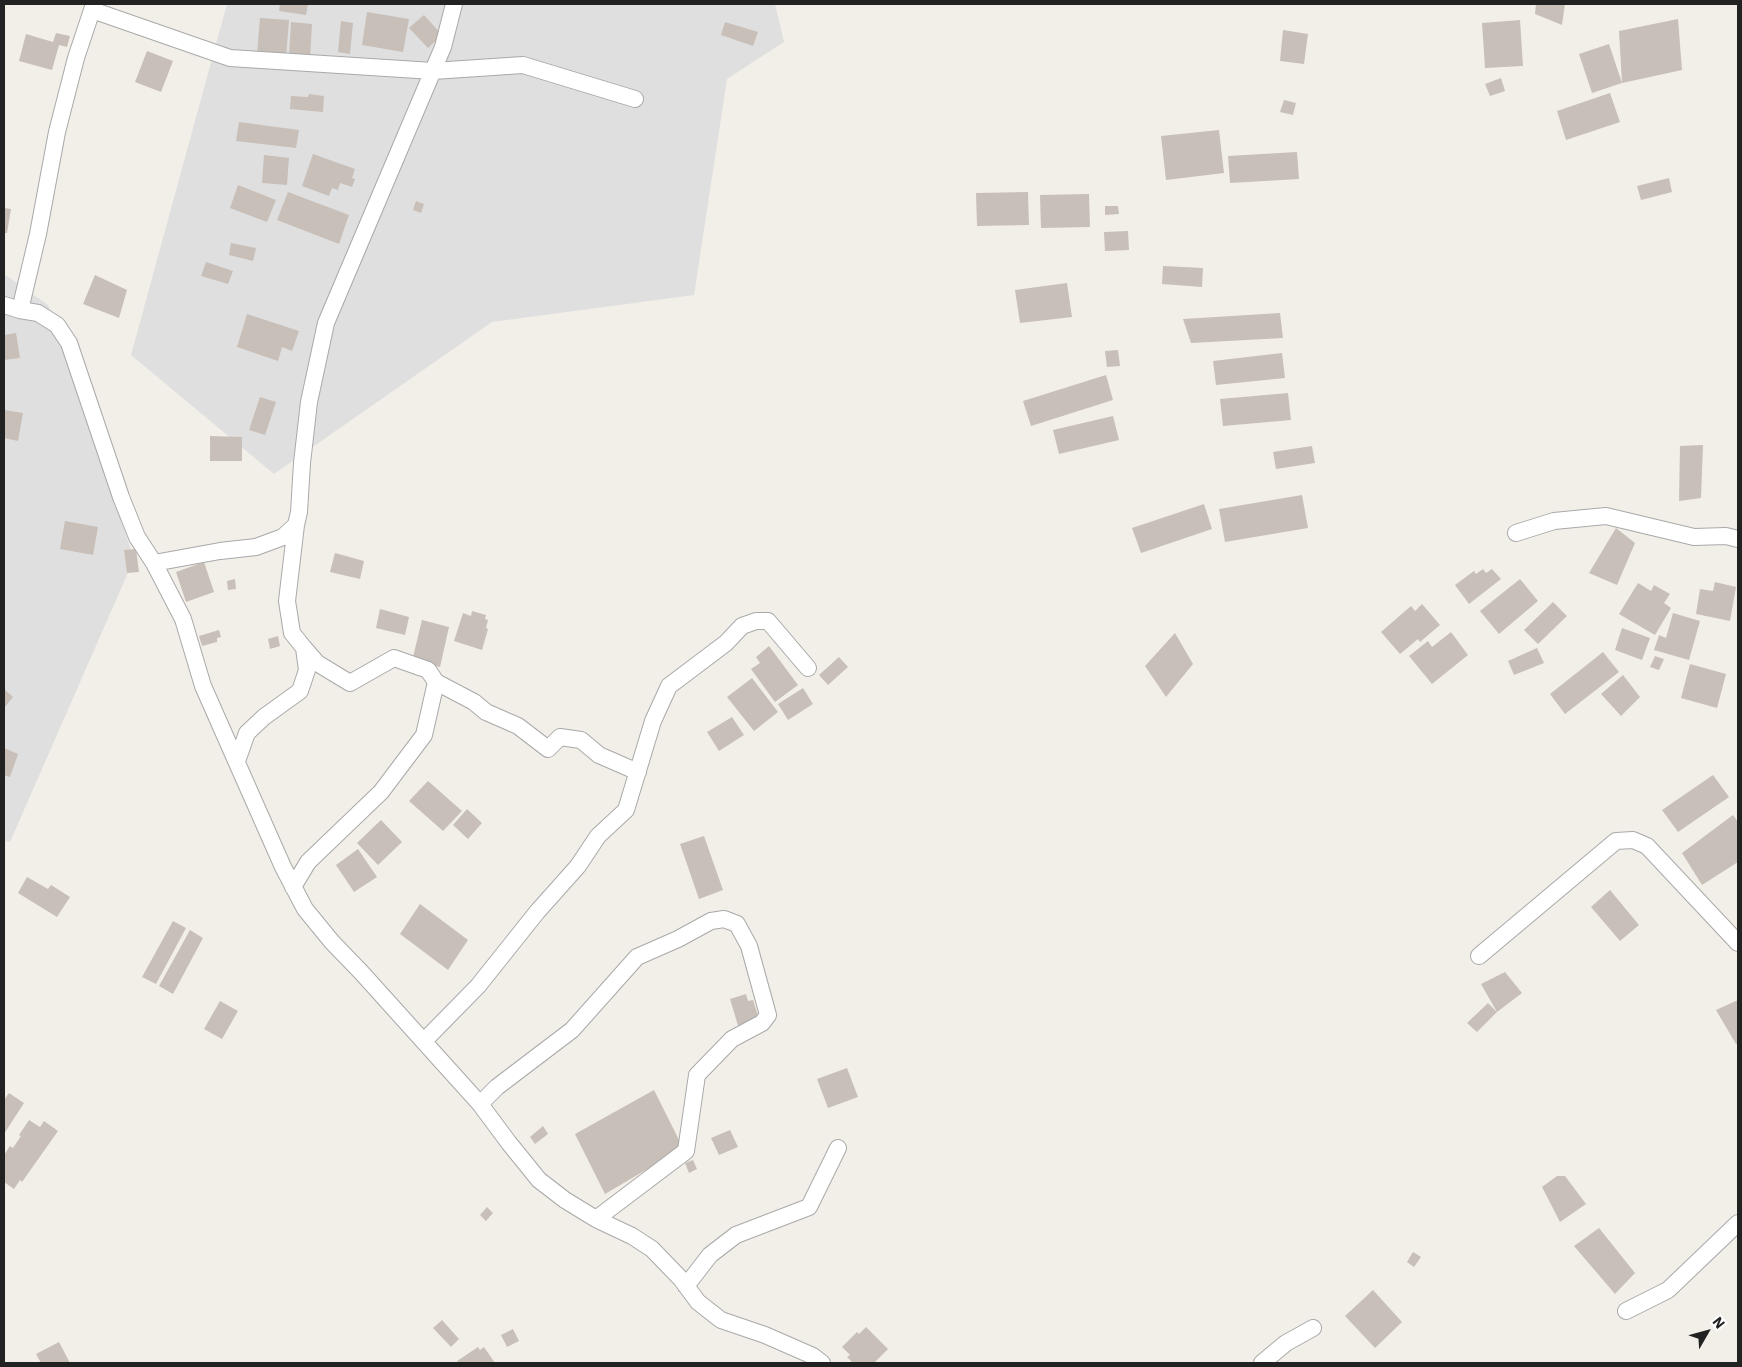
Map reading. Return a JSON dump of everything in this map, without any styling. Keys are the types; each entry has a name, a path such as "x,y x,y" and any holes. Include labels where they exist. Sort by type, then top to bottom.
{"street":[{"path":"454,4 444,47 326,323 309,402 302,463 299,512 287,601 292,633 316,663 350,683 394,658 428,670 436,682 474,702 486,712 518,726 548,749 560,737 580,740 599,755 638,772"},
{"path":"20,310 38,234 57,132 76,58 93,7 230,58 433,72 523,65 635,99"},
{"path":"4,305 38,313 57,325 69,343 121,497 138,537 154,563 183,619 203,686 279,858 305,910 480,1104 539,1180 565,1200 596,1219 632,1236 652,1249 698,1302 721,1320 765,1335 813,1356 822,1363"},
{"path":"1516,533 1554,521 1606,516 1694,537 1726,536 1738,539"},
{"path":"154,563 220,551 256,547 283,537 296,525"},
{"path":"424,1041 478,986 578,866 598,836 626,810 653,721 669,686 726,644 742,626 756,621 768,621 808,668"},
{"path":"237,761 247,733 264,717 300,691 307,670 304,648"},
{"path":"293,887 308,862 381,792 424,735 436,682"},
{"path":"1478,956 1616,841 1633,840 1647,846 1738,943"},
{"path":"480,1104 497,1087 572,1030 637,957 678,939 711,921 724,919 736,924 749,946 768,1015 762,1023 732,1039 697,1075 686,1151 596,1219"},
{"path":"686,1286 710,1255 736,1235 809,1207 838,1148"},
{"path":"1626,1311 1668,1290 1738,1222"},
{"path":"1262,1363 1286,1343 1314,1328"}],"shaded area":[{"path":"227,4 775,4 784,42 727,79 694,295 492,322 274,474 131,355"},
{"path":"4,274 48,305 134,559 10,842 4,841"}],"building":[{"path":"280,4 308,4 306,15 279,11"},
{"path":"1536,4 1565,4 1562,25 1535,14"},
{"path":"367,12 409,19 403,52 362,45"},
{"path":"424,15 442,35 428,48 409,28"},
{"path":"260,18 289,20 286,57 257,54"},
{"path":"1678,19 1682,70 1622,83 1619,31"},
{"path":"1520,20 1523,66 1485,68 1482,23"},
{"path":"341,21 353,23 350,54 338,52"},
{"path":"291,22 312,24 310,59 289,57"},
{"path":"725,22 758,32 753,46 721,35"},
{"path":"1283,30 1308,34 1304,64 1280,61"},
{"path":"56,33 70,36 67,47 59,45 52,70 19,61 26,34 53,42"},
{"path":"1609,44 1622,83 1592,93 1579,54"},
{"path":"147,51 173,61 161,92 135,82"},
{"path":"1501,78 1505,91 1490,96 1485,84"},
{"path":"1610,93 1620,122 1566,140 1557,111"},
{"path":"309,94 324,96 323,112 290,109 291,96 308,97"},
{"path":"1284,100 1296,103 1293,115 1280,112"},
{"path":"239,122 299,130 296,148 236,141"},
{"path":"1219,130 1224,173 1166,180 1161,136"},
{"path":"1297,152 1299,179 1230,183 1228,156"},
{"path":"313,154 355,169 352,178 355,179 352,187 340,183 338,190 332,188 329,196 302,186"},
{"path":"264,155 289,158 287,185 262,183"},
{"path":"1669,178 1672,192 1641,200 1637,186"},
{"path":"238,185 276,200 267,222 230,208"},
{"path":"288,192 349,215 339,244 277,220"},
{"path":"1028,192 1029,225 977,226 976,193"},
{"path":"1089,194 1090,227 1041,228 1040,195"},
{"path":"416,201 424,204 421,213 413,210"},
{"path":"1105,206 1118,206 1119,214 1105,215"},
{"path":"4,208 11,209 7,233 4,233"},
{"path":"1128,231 1129,250 1105,251 1104,232"},
{"path":"231,243 256,248 253,261 229,255"},
{"path":"206,262 233,271 228,284 201,276"},
{"path":"1163,266 1203,268 1202,287 1162,284"},
{"path":"95,275 127,290 119,318 83,304"},
{"path":"1067,283 1072,317 1020,323 1015,290"},
{"path":"1280,313 1283,338 1191,343 1183,319"},
{"path":"247,314 299,331 292,351 282,347 278,361 237,347"},
{"path":"16,333 20,358 4,360 4,335"},
{"path":"1118,350 1120,366 1107,367 1105,351"},
{"path":"1282,353 1285,378 1216,385 1213,361"},
{"path":"1106,375 1113,400 1031,426 1023,401"},
{"path":"1288,393 1291,420 1223,426 1220,399"},
{"path":"260,397 276,402 265,435 249,430"},
{"path":"4,410 23,413 18,441 4,438"},
{"path":"1113,416 1119,440 1059,454 1053,430"},
{"path":"210,436 242,437 242,461 210,461"},
{"path":"1703,445 1701,498 1679,501 1680,446"},
{"path":"1312,446 1315,463 1276,469 1273,452"},
{"path":"1302,495 1308,528 1225,542 1219,509"},
{"path":"1204,504 1212,529 1141,553 1132,528"},
{"path":"65,521 98,527 93,555 60,549"},
{"path":"1616,528 1635,543 1617,585 1589,573"},
{"path":"136,549 139,572 127,573 124,550"},
{"path":"335,553 364,561 360,579 330,572"},
{"path":"204,562 214,592 186,602 176,572"},
{"path":"1483,569 1486,573 1492,569 1501,579 1469,604 1455,585 1474,571 1476,574"},
{"path":"235,579 236,589 228,590 227,581"},
{"path":"1520,579 1538,601 1499,634 1480,611"},
{"path":"1715,582 1736,587 1730,621 1696,614 1700,589 1713,591"},
{"path":"1638,583 1651,591 1654,585 1670,594 1664,603 1671,608 1655,635 1619,614"},
{"path":"1553,602 1567,616 1538,644 1524,630"},
{"path":"1422,604 1440,625 1420,642 1418,639 1400,654 1381,632 1411,606 1415,611"},
{"path":"380,609 409,617 405,635 376,628"},
{"path":"472,611 486,615 485,619 488,620 486,628 488,629 482,650 454,641 463,613 471,616"},
{"path":"1673,613 1700,621 1689,660 1654,650 1659,635 1666,638"},
{"path":"422,620 449,627 440,667 412,661"},
{"path":"1622,628 1650,638 1642,660 1615,650"},
{"path":"219,630 221,637 217,638 217,642 202,646 199,636"},
{"path":"1451,632 1468,655 1432,684 1409,656 1428,641 1432,647"},
{"path":"1175,633 1193,664 1166,697 1145,666"},
{"path":"278,636 280,646 270,649 268,639"},
{"path":"769,646 798,685 775,702 751,669 760,663 756,657"},
{"path":"1537,648 1544,663 1514,675 1508,661"},
{"path":"1603,652 1619,672 1565,714 1550,694"},
{"path":"1655,656 1664,659 1659,670 1650,667"},
{"path":"839,657 848,667 828,685 819,675"},
{"path":"1690,664 1726,674 1717,708 1681,698"},
{"path":"1623,675 1640,697 1621,716 1601,694"},
{"path":"752,678 778,712 754,731 727,697"},
{"path":"803,688 813,704 788,720 778,704"},
{"path":"4,689 13,697 4,708"},
{"path":"732,717 744,735 719,751 707,732"},
{"path":"4,748 18,754 10,777 4,775"},
{"path":"1713,775 1729,797 1678,832 1662,810"},
{"path":"428,781 462,811 443,831 409,801"},
{"path":"467,809 482,823 468,839 453,825"},
{"path":"1733,815 1738,822 1738,862 1702,885 1682,853"},
{"path":"381,820 402,842 378,865 357,843"},
{"path":"704,836 723,890 699,899 680,844"},
{"path":"358,849 377,877 354,892 336,865"},
{"path":"27,877 48,889 51,885 70,897 57,917 18,893"},
{"path":"1610,890 1639,925 1620,941 1591,907"},
{"path":"420,904 468,940 448,970 400,934"},
{"path":"173,921 186,928 156,984 142,977"},
{"path":"190,930 203,938 173,994 159,986"},
{"path":"1505,972 1522,993 1497,1012 1481,984"},
{"path":"746,994 748,1001 753,1000 760,1022 739,1029 730,999"},
{"path":"1738,1000 1738,1043 1736,1044 1716,1010"},
{"path":"220,1001 238,1011 222,1039 204,1029"},
{"path":"1488,1003 1497,1012 1477,1032 1467,1023"},
{"path":"847,1068 858,1097 828,1108 817,1079"},
{"path":"654,1090 683,1148 605,1194 575,1134"},
{"path":"9,1093 24,1103 4,1134 4,1100"},
{"path":"29,1120 40,1127 44,1121 58,1131 22,1182 20,1180 14,1189 4,1182 4,1155 10,1146 13,1148"},
{"path":"543,1126 548,1134 535,1144 530,1137"},
{"path":"730,1130 738,1147 719,1155 711,1138"},
{"path":"693,1160 697,1169 689,1173 685,1163"},
{"path":"1557,1176 1565,1176 1586,1204 1560,1222 1542,1187"},
{"path":"487,1207 493,1213 486,1221 480,1215"},
{"path":"1599,1228 1635,1273 1615,1294 1574,1246"},
{"path":"1413,1252 1421,1257 1414,1267 1407,1262"},
{"path":"1373,1290 1402,1322 1375,1348 1345,1316"},
{"path":"442,1320 459,1339 451,1347 433,1328"},
{"path":"866,1327 888,1349 874,1363 853,1363 847,1357 850,1355 842,1347 857,1332 859,1334"},
{"path":"513,1329 519,1341 507,1347 501,1335"},
{"path":"59,1342 70,1363 41,1363 36,1354"},
{"path":"478,1347 480,1350 484,1347 495,1363 458,1363 457,1361"}]}
